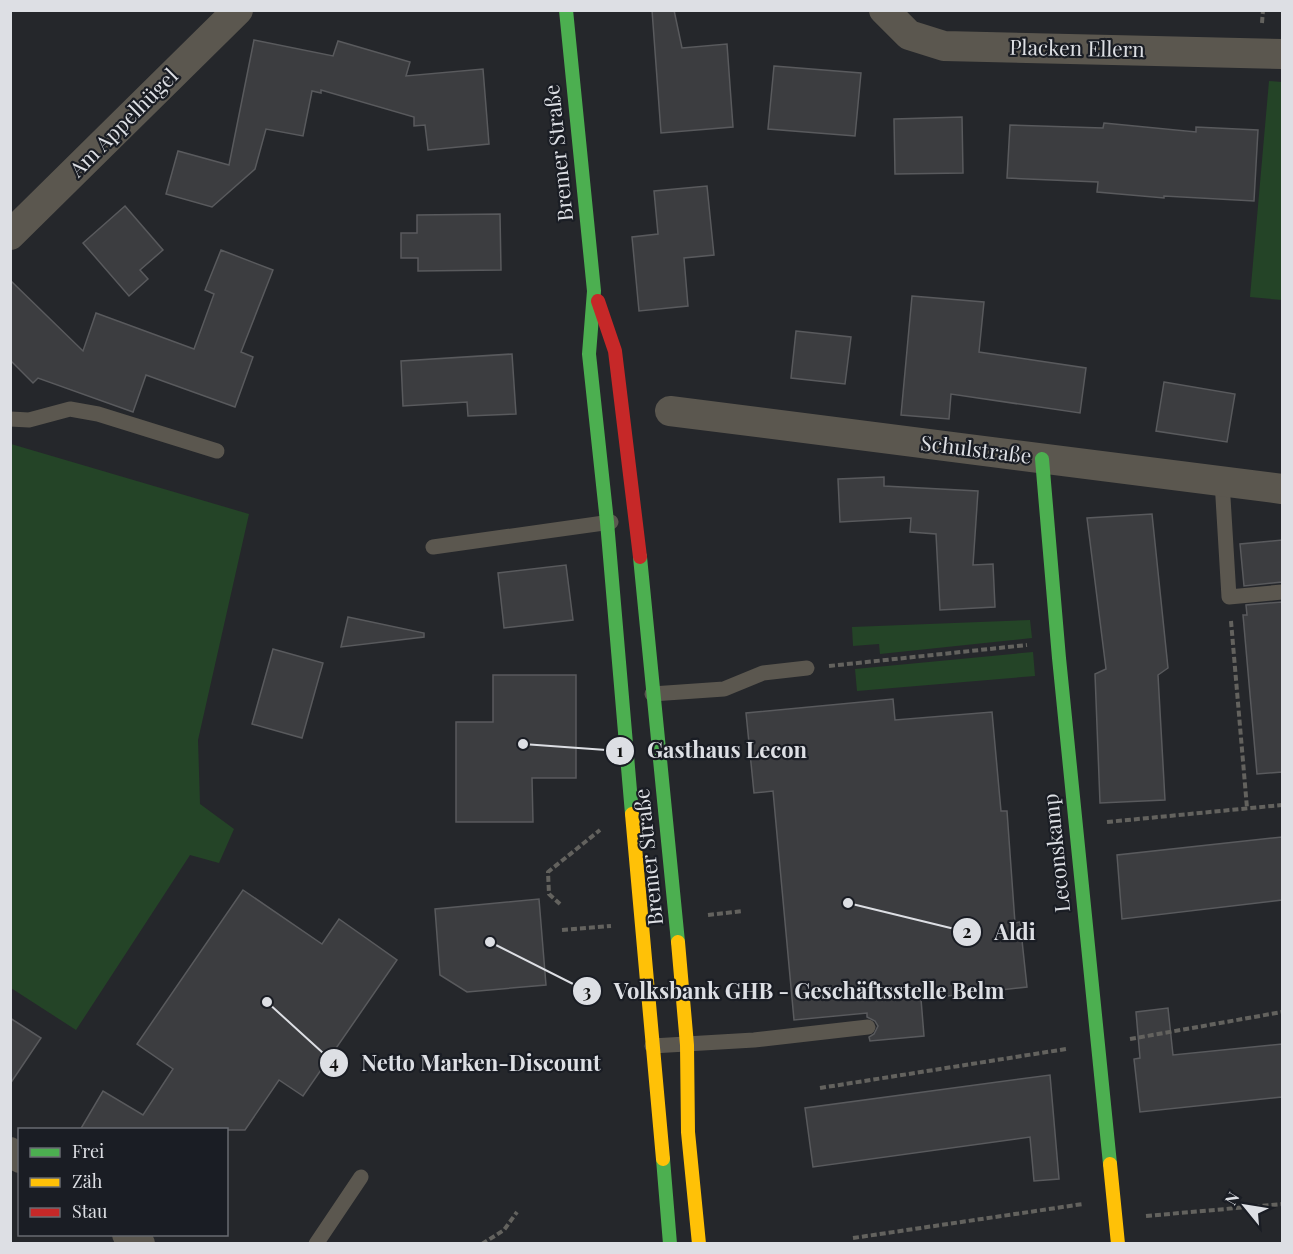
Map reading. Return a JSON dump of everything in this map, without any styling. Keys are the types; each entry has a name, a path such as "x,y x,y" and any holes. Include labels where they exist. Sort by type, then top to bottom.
{"street":[{"name":"Am Appelhügel","path":"10,236 238,10"},
{"name":"Bremer Straße","path":"566,10 594,291 589,354 607,522 670,1244"},
{"name":"Placken Ellern","path":"884,10 909,35 944,46 1282,54"},
{"name":"Bremer Straße","path":"594,291 615,351 636,519 687,1045 688,1132 699,1244"},
{"name":"Schulstraße","path":"670,411 1282,489"},
{"name":"Leconskamp","path":"1042,459 1118,1244"}],"lane":[{"path":"10,420 29,420 70,409 79,410 217,452"},
{"path":"1222,481 1229,597 1282,592"},
{"path":"433,547 636,519"},
{"path":"622,695 724,689 763,673 807,668"},
{"path":"652,1046 754,1040 868,1027"},
{"path":"316,1244 361,1177"}],"path":[{"path":"1229,597 1247,808"},
{"path":"807,668 1058,642"},
{"path":"1076,825 1282,805"},
{"path":"560,904 549,894 548,872 602,829"},
{"path":"562,930 620,925"},
{"path":"820,1088 1282,1012"},
{"path":"853,1238 1113,1200"},
{"path":"1115,1219 1282,1204"},
{"path":"482,1244 504,1230 517,1212"}],"green space":[{"path":"1269,81 1282,82 1282,300 1250,297"},
{"path":"11,444 249,514 198,740 200,804 234,829 219,863 190,855 76,1030 11,988"},
{"path":"1030,620 1032,638 880,654 879,644 853,646 852,627"},
{"path":"1033,652 1035,676 857,691 855,669"}],"building":[{"path":"652,10 674,10 682,48 727,44 733,127 661,133"},
{"path":"254,40 333,56 338,41 410,62 406,76 483,69 489,144 428,150 425,125 414,126 414,117 321,90 321,93 312,91 303,136 266,129 255,169 212,207 166,194 178,151 229,165"},
{"path":"774,66 861,73 855,136 768,129"},
{"path":"962,117 963,173 895,174 894,119"},
{"path":"1104,123 1196,132 1196,127 1258,130 1254,201 1164,196 1164,198 1097,192 1098,182 1007,178 1010,125 1103,128"},
{"path":"707,186 714,255 684,258 688,306 639,311 632,237 658,234 654,191"},
{"path":"125,206 163,250 140,270 148,279 129,296 83,243"},
{"path":"500,214 501,270 418,271 418,258 401,258 401,233 417,233 417,215"},
{"path":"221,250 273,270 241,352 253,357 235,407 146,375 133,412 38,378 33,383 10,360 10,280 83,351 96,313 194,349 214,294 205,290"},
{"path":"912,296 984,302 979,352 1086,368 1080,413 951,394 949,419 901,415"},
{"path":"796,331 851,337 845,384 791,378"},
{"path":"512,354 516,414 468,416 467,402 403,406 401,361"},
{"path":"1164,382 1235,394 1227,442 1156,431"},
{"path":"884,477 884,486 978,491 973,565 993,564 995,607 940,610 936,534 910,532 911,518 840,522 838,479"},
{"path":"1152,514 1168,668 1158,675 1165,800 1100,803 1095,674 1106,669 1087,518"},
{"path":"1282,540 1282,582 1244,586 1240,544"},
{"path":"566,565 573,620 504,628 498,573"},
{"path":"1282,602 1282,772 1257,774 1243,615 1247,615 1246,605"},
{"path":"348,617 424,633 424,637 341,647"},
{"path":"273,649 323,663 302,738 252,724"},
{"path":"493,675 576,675 576,778 532,778 533,822 456,822 456,722 493,722"},
{"path":"893,699 895,720 992,712 1001,811 1007,811 1015,923 1020,922 1027,987 921,999 924,1036 870,1041 869,1037 874,1034 878,1026 875,1021 867,1017 867,1013 794,1020 773,791 754,793 746,713"},
{"path":"1282,837 1282,900 1122,919 1117,855"},
{"path":"243,890 322,944 339,919 397,960 303,1096 279,1080 245,1130 81,1128 103,1091 143,1115 173,1069 137,1044"},
{"path":"539,899 546,985 467,992 440,975 435,909"},
{"path":"1168,1008 1173,1055 1282,1044 1282,1097 1140,1112 1134,1059 1140,1058 1136,1012"},
{"path":"10,1018 41,1038 10,1084"},
{"path":"1050,1075 1059,1179 1034,1181 1030,1137 813,1167 805,1108"}],"traffic: fast":[{"path":"566,10 594,291 589,354 607,522 632,814"},
{"path":"1042,459 1059,658 1110,1164"},
{"path":"640,557 678,942"},
{"path":"663,1159 670,1244"}],"traffic: slow":[{"path":"632,814 663,1159"},
{"path":"678,942 687,1045 688,1132 699,1244"},
{"path":"1110,1164 1118,1244"}],"traffic: jam":[{"path":"598,301 615,351 640,557"}],"place":[{"name":"Gasthaus Lecon","path":"523,744"},
{"name":"Aldi","path":"848,903"},
{"name":"Volksbank GHB - Geschäftsstelle Belm","path":"490,942"},
{"name":"Netto Marken-Discount","path":"267,1002"}]}
